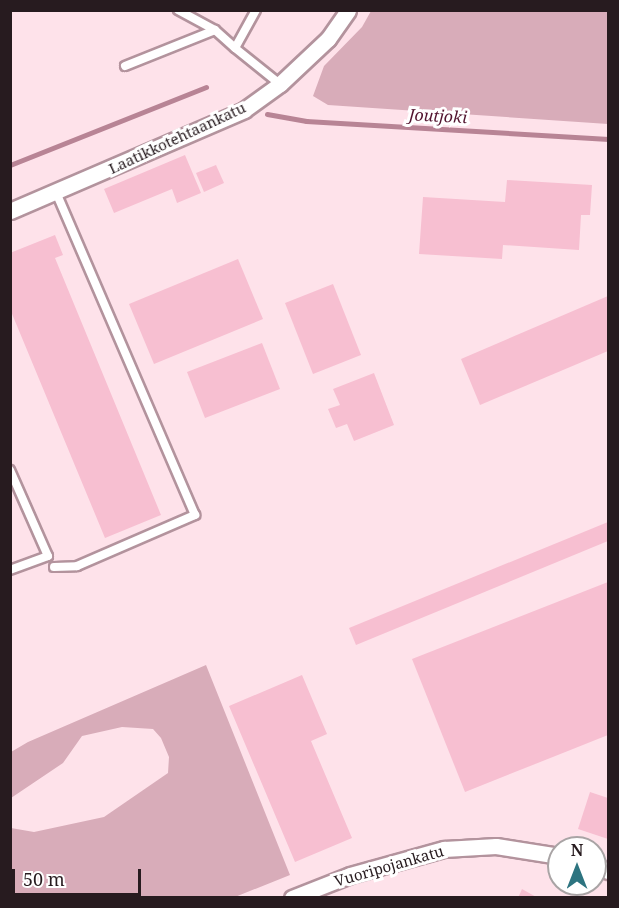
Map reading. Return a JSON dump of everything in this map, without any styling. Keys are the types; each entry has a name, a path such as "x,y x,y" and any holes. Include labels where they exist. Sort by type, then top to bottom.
{"street":[{"name":"Laatikkotehtaankatu","path":"10,211 244,110 280,84 328,39 348,10"},
{"name":"Vuoripojankatu","path":"292,897 350,875 444,849 496,846 547,854"}],"lane":[{"path":"178,10 215,30 280,84"},
{"path":"235,48 256,10"},
{"path":"125,66 215,30"},
{"path":"54,567 77,566 195,515 56,193"},
{"path":"10,470 48,556 10,570"}],"shaded area":[{"path":"371,11 608,11 608,124 328,105 313,96 324,66 362,27"},
{"path":"206,665 290,875 235,897 11,897 11,828 34,832 104,817 168,773 169,757 161,738 153,729 122,727 82,736 63,763 11,798 11,752 28,742"}],"building":[{"path":"185,155 201,193 177,203 172,189 114,213 104,189"},
{"path":"216,165 224,183 204,192 196,173"},
{"path":"507,180 592,185 590,215 581,215 579,250 503,245 502,259 419,254 423,197 505,202"},
{"path":"55,235 63,255 55,258 161,515 105,538 10,309 10,253"},
{"path":"238,259 263,319 154,364 129,304"},
{"path":"333,284 361,355 313,374 285,303"},
{"path":"608,296 608,351 480,405 461,359"},
{"path":"262,343 280,389 205,418 187,372"},
{"path":"374,373 394,425 354,441 347,424 336,428 328,409 340,405 333,389"},
{"path":"608,522 608,541 356,645 349,628"},
{"path":"608,582 608,735 465,792 412,659"},
{"path":"302,675 327,734 311,741 352,838 295,862 229,706"},
{"path":"590,792 608,798 608,839 607,836 599,836 578,829"},
{"path":"522,889 538,898 518,898"}],"waterway":[{"name":"Joutjoki","path":"10,165 206,87"},
{"name":"Joutjoki","path":"267,114 306,121 608,139"}]}
